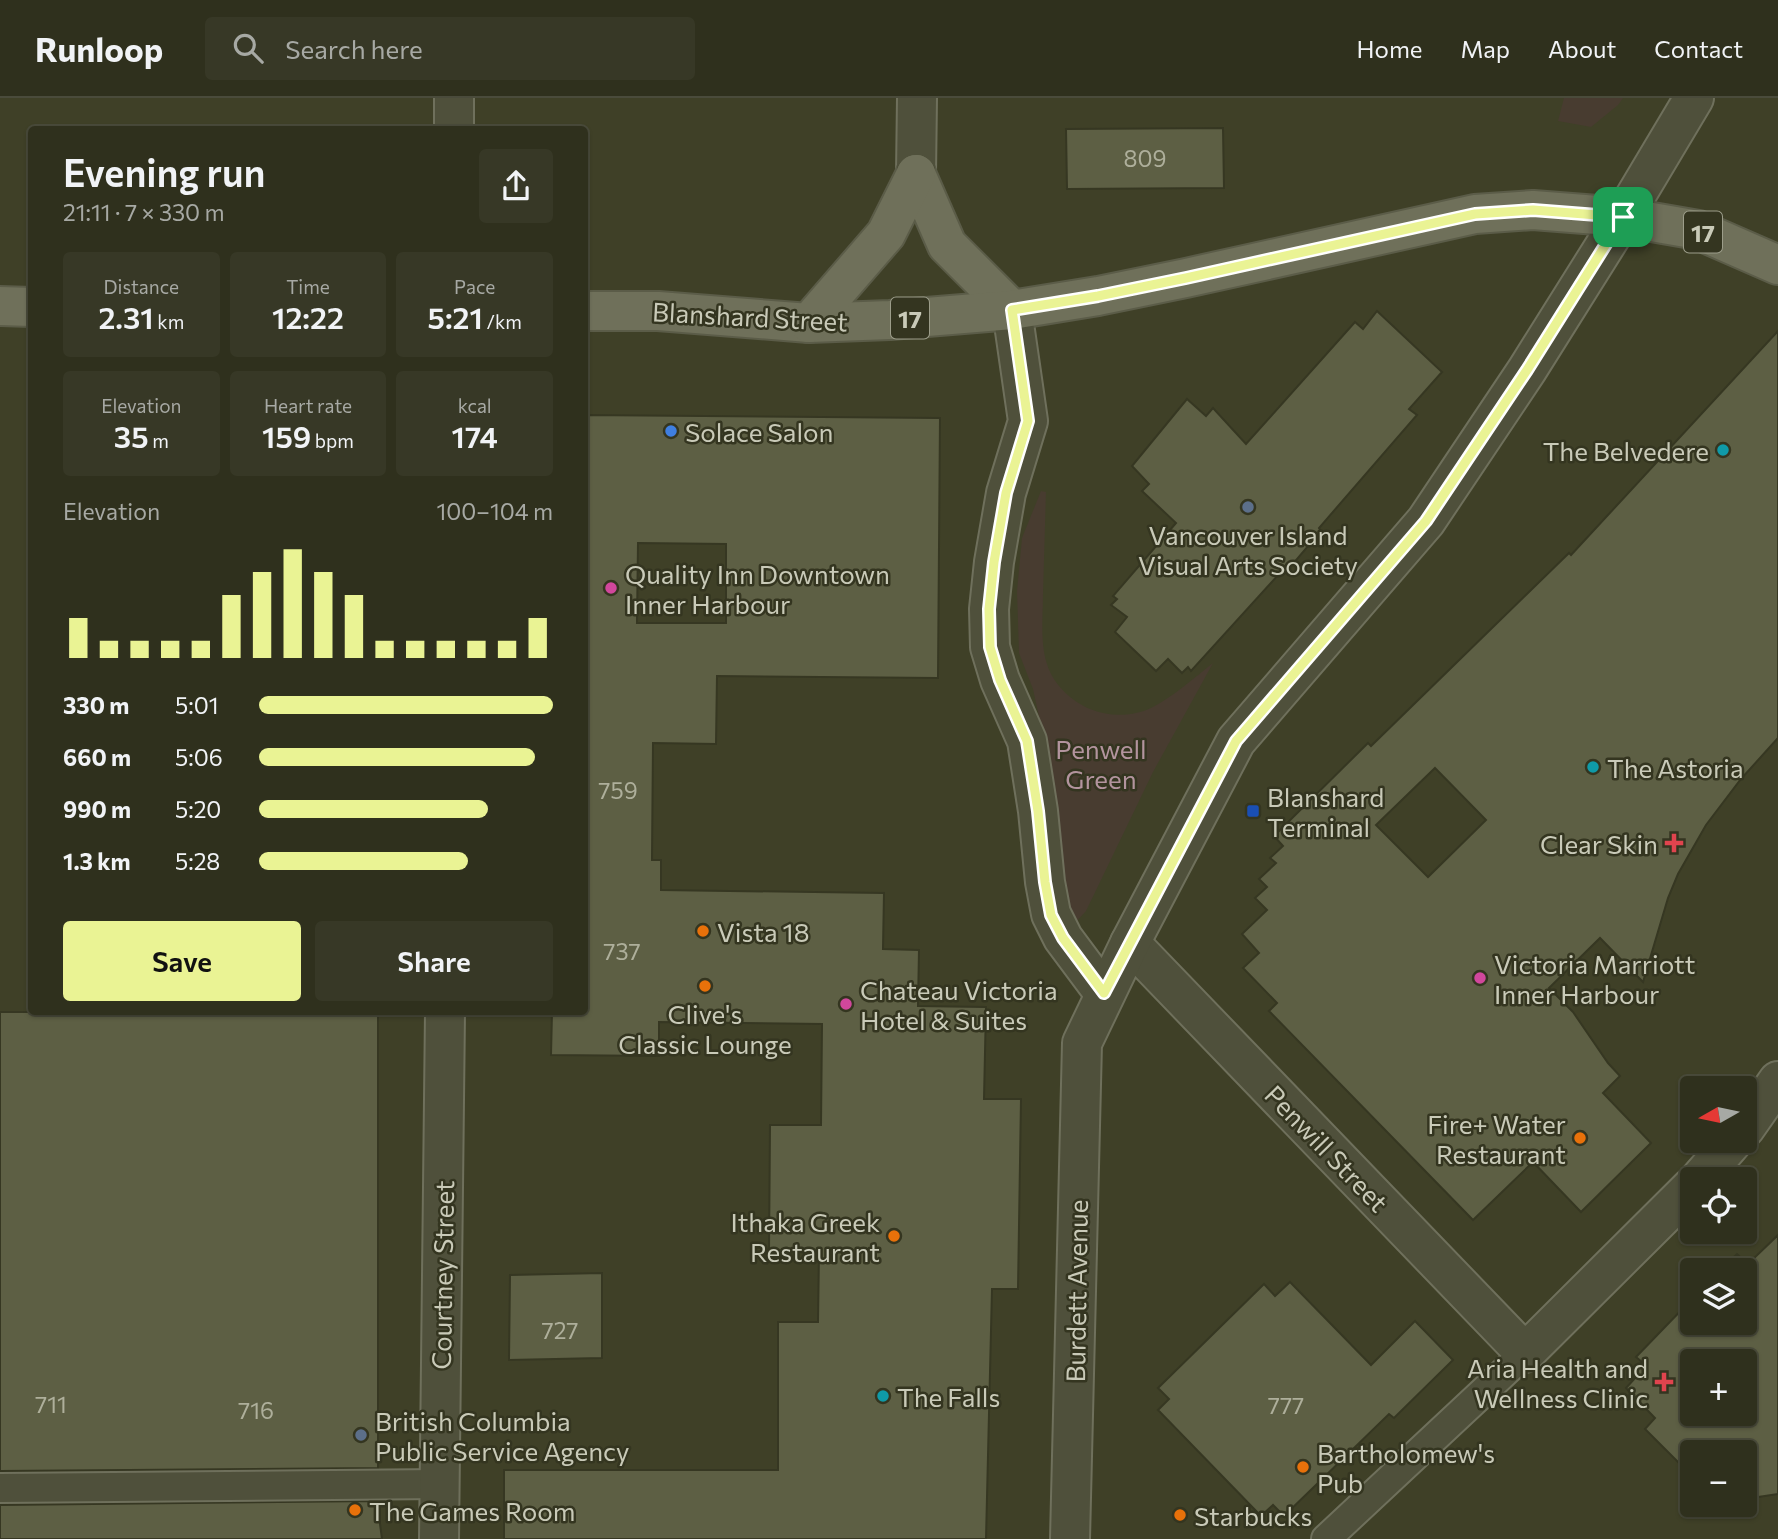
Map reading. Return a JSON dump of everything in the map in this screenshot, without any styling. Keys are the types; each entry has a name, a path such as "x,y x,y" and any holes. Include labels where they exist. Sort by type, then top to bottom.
{"main road":[{"path":"916,174 947,246 1012,310"},
{"path":"808,323 887,234 916,174"},
{"name":"Blanshard Street","path":"588,311 658,312 808,323 890,320 1012,310 1161,284 1475,214 1533,210 1623,217 1698,230 1778,265"},
{"path":"0,306 28,307"}],"street":[{"path":"454,98 454,126"},
{"path":"916,174 917,98"},
{"path":"1012,310 1028,421 1006,493 994,562 989,609 990,647 1000,680 1027,741 1051,915 1063,938 1104,993 1236,741 1426,521 1527,370 1694,98"},
{"name":"Penwill Street","path":"1130,943 1525,1353"},
{"name":"Burdett Avenue","path":"1070,1539 1082,1043 1104,993"},
{"name":"Courtney Street","path":"439,1539 445,1015"},
{"path":"1757,1111 1778,1081"},
{"path":"1710,1167 1723,1153"},
{"path":"1525,1353 1680,1199"}],"lane":[{"path":"1326,1539 1525,1353"},
{"path":"0,1488 440,1484"}],"green space":[{"path":"1564,98 1623,98 1591,127 1558,121"},
{"name":"Penwell Green","path":"1041,491 1046,492 1043,647 1050,671 1070,697 1097,712 1113,715 1138,713 1169,698 1213,663 1153,772 1086,911 1075,923 1068,919 1053,780 1033,689 1019,653 1017,591 1022,538"}],"building":[{"path":"1223,128 1224,188 1067,189 1066,129"},
{"name":"Vancouver Island Visual Arts Society","path":"1377,311 1442,372 1409,409 1417,415 1319,528 1321,531 1292,565 1289,563 1191,671 1188,667 1182,673 1168,659 1156,671 1115,632 1127,617 1111,605 1117,599 1113,596 1176,523 1142,491 1149,484 1132,466 1187,399 1206,416 1213,408 1246,444 1355,322 1363,329"},
{"path":"1778,331 1778,738 1741,779 1706,825 1678,874 1668,898 1643,982 1600,938 1549,988 1573,1012 1620,1076 1603,1093 1651,1143 1581,1212 1533,1162 1473,1220 1269,1011 1277,1003 1243,968 1259,953 1242,934 1267,910 1255,898 1267,887 1259,879 1276,863 1270,858 1283,846 1274,836 1368,743 1371,746 1569,553 1571,555","holes":["1435,768 1486,820 1428,877 1376,825"]},
{"path":"588,415 940,418 938,678 717,676 716,744 653,743 652,860 661,860 661,890 884,893 883,949 919,950 918,1006 986,1007 984,1099 1021,1099 1018,1289 992,1289 986,1539 504,1539 504,1470 778,1470 778,1322 818,1322 819,1252 769,1251 770,1125 821,1125 822,1024 659,1022 659,1056 551,1055 552,1015 588,1015","holes":["638,543 726,544 726,623 637,623"]},
{"path":"0,1012 28,1012 28,1015 378,1015 378,1468 0,1471"},
{"path":"1778,1235 1778,1494 1757,1497 1757,1440 1680,1440 1680,1464 1645,1429 1655,1418 1626,1388 1637,1376 1632,1370 1642,1362 1636,1357 1680,1311 1680,1335 1757,1335 1757,1258 1754,1258"},
{"path":"602,1273 602,1358 509,1360 510,1275"},
{"path":"1290,1282 1371,1365 1415,1321 1453,1360 1394,1418 1389,1414 1284,1516 1273,1505 1261,1516 1158,1410 1169,1399 1158,1388 1264,1284 1275,1296"},
{"path":"377,1501 382,1539 0,1539 0,1505"}],"place":[{"name":"Solace Salon","path":"671,431"},
{"name":"The Belvedere","path":"1723,450"},
{"name":"Vancouver Island Visual Arts Society","path":"1248,507"},
{"name":"Quality Inn Downtown Inner Harbour","path":"611,588"},
{"name":"The Astoria","path":"1593,767"},
{"name":"Blanshard Terminal","path":"1253,811"},
{"name":"Clear Skin","path":"1674,843"},
{"name":"Vista 18","path":"703,931"},
{"name":"Victoria Marriott Inner Harbour","path":"1480,978"},
{"name":"Clive's Classic Lounge","path":"705,986"},
{"name":"Chateau Victoria Hotel & Suites","path":"846,1004"},
{"name":"Fire+ Water Restaurant","path":"1580,1138"},
{"name":"Ithaka Greek Restaurant","path":"894,1236"},
{"name":"Aria Health and Wellness Clinic","path":"1664,1382"},
{"name":"The Falls","path":"883,1396"},
{"name":"British Columbia Public Service Agency","path":"361,1435"},
{"name":"Bartholomew's Pub","path":"1303,1467"},
{"name":"The Games Room","path":"355,1510"},
{"name":"Starbucks","path":"1180,1515"}],"route":[{"path":"1533,210 1623,217 1527,370 1426,521 1236,741 1104,993 1063,938 1051,915 1027,741 1014,706 1000,680 990,647 989,609 994,562 1006,493 1028,421 1012,310 1186,278 1475,214 1533,210"}]}
